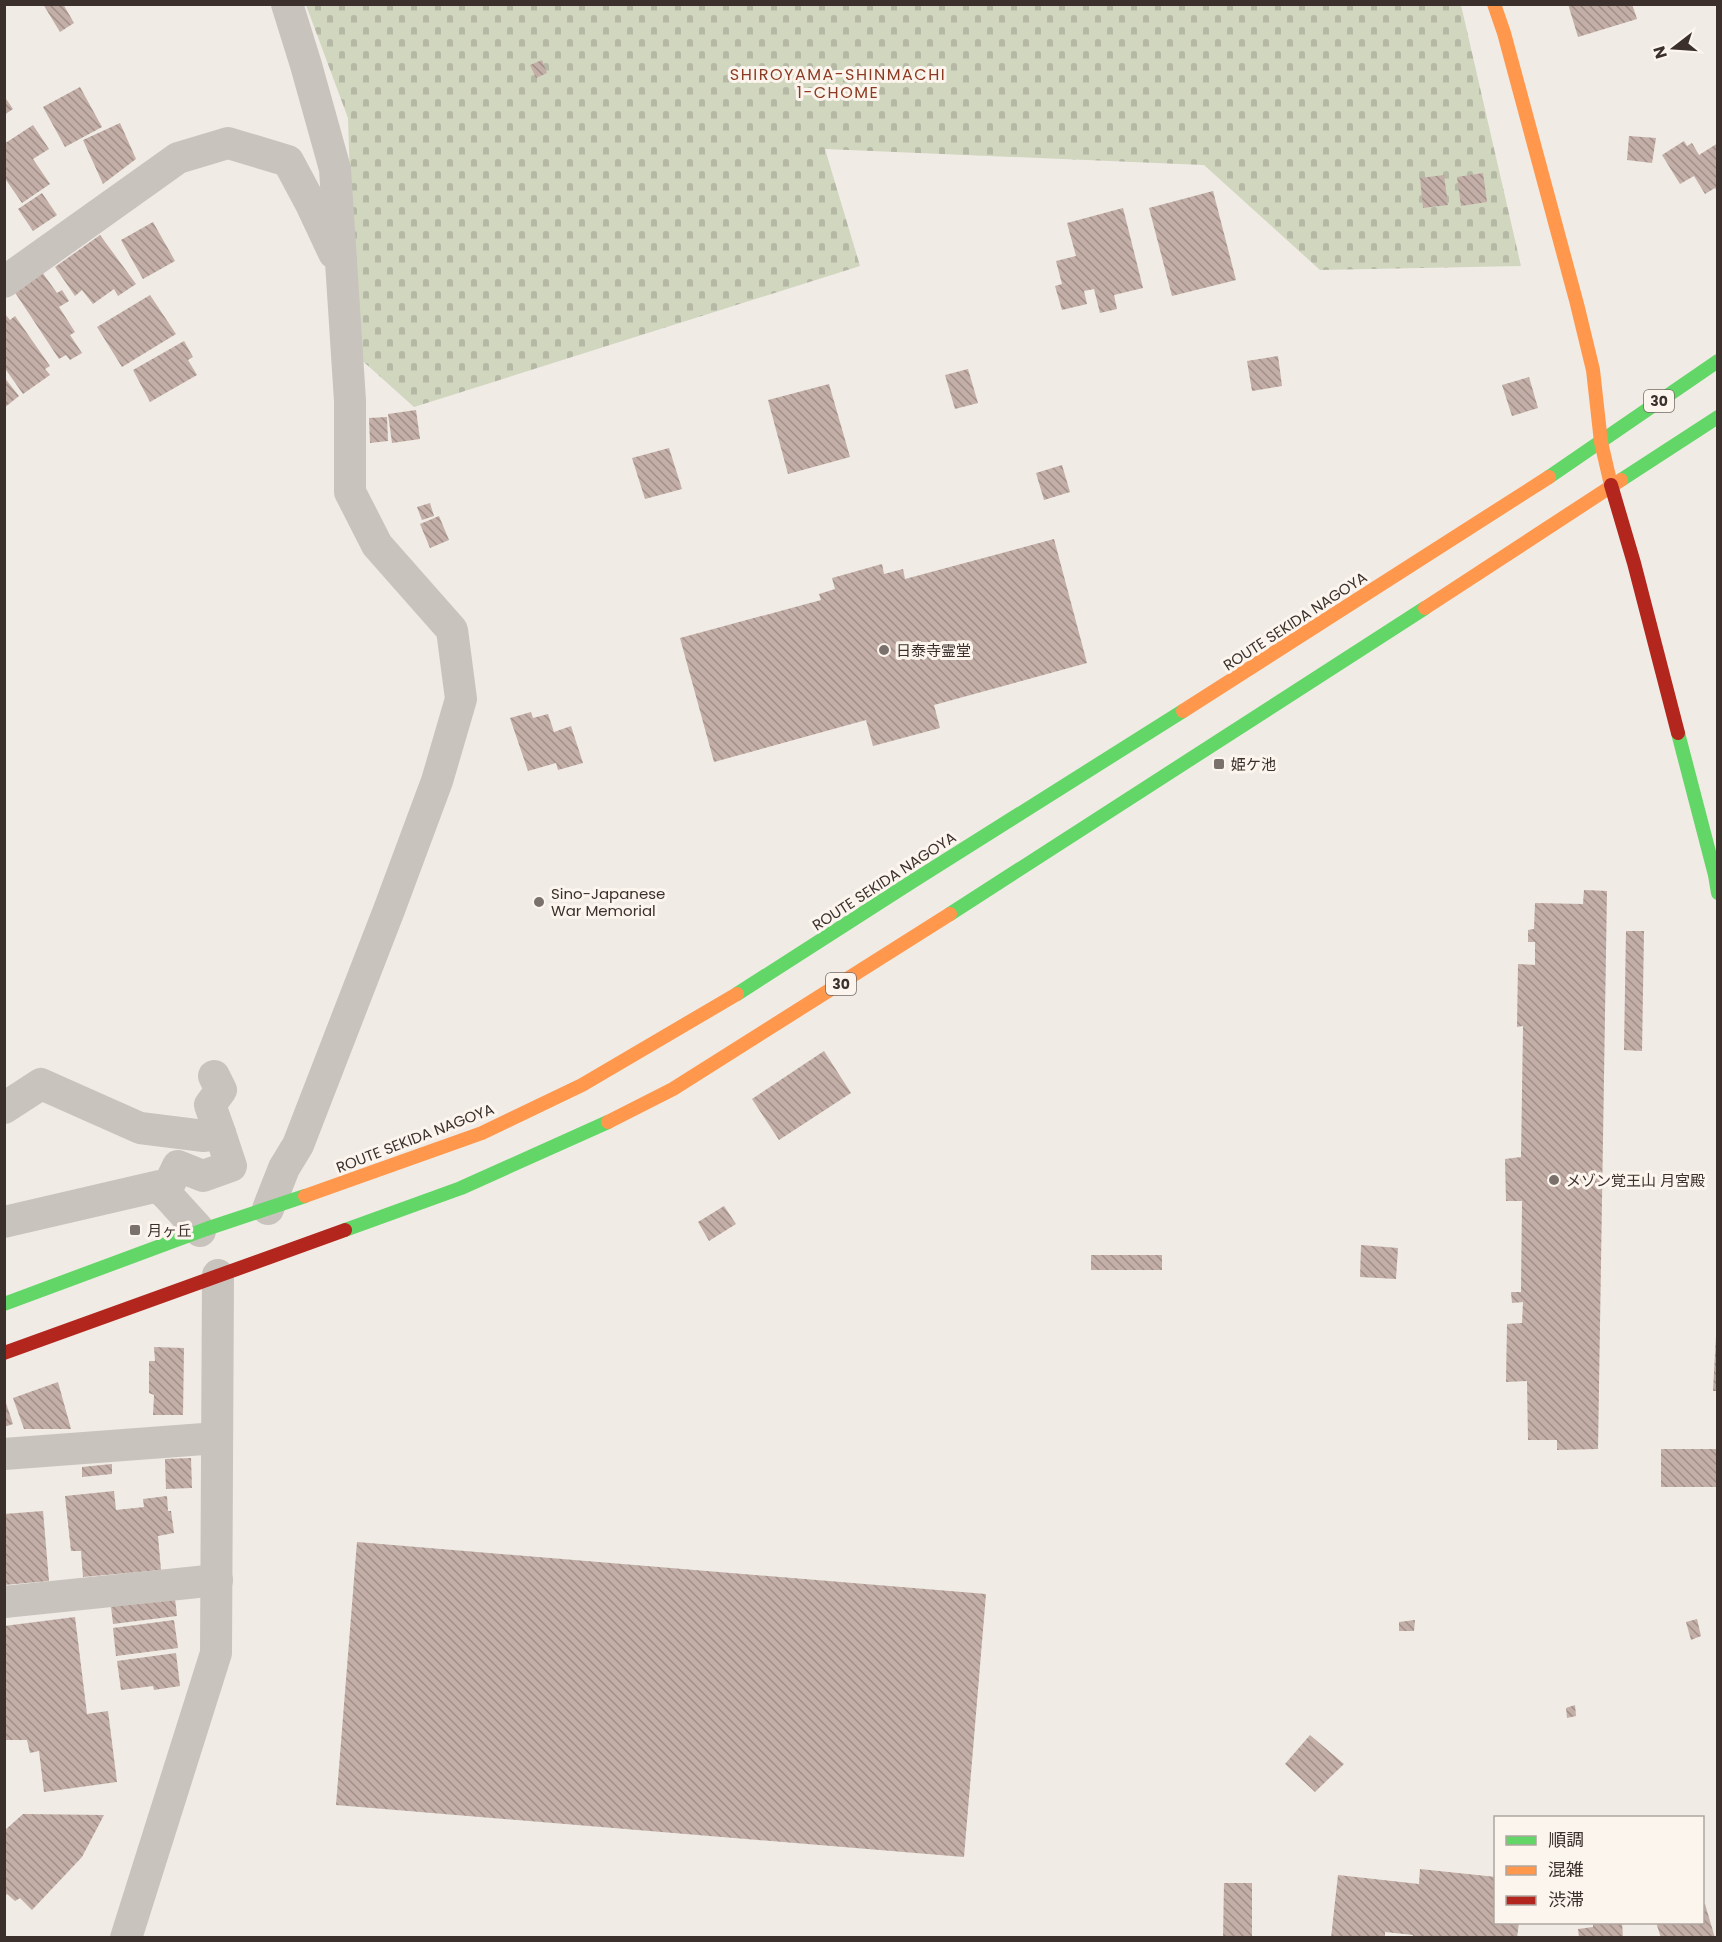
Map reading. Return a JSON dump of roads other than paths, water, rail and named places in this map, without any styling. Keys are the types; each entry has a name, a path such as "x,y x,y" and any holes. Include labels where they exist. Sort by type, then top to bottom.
{"main road":[{"path":"1494,4 1504,33 1577,304 1593,370 1601,442 1611,485 1634,563 1716,881"},
{"name":"ROUTE SEKIDA NAGOYA","path":"4,1304 200,1231 482,1133 582,1084 740,993 913,880 1242,674 1601,442 1718,361"},
{"name":"30","path":"4,1353 461,1188 607,1123 673,1089 1032,863 1718,417"}],"street":[{"path":"268,1209 284,1168 298,1145 385,921 437,781 461,699 452,630 377,545 350,492 350,401 335,169 287,4"},
{"path":"4,282 178,158 228,143 288,161 311,204 342,272"},
{"path":"165,1192 178,1166 203,1176 231,1166 210,1105 220,1090 214,1076"},
{"path":"4,1108 41,1084 140,1128 204,1136 220,1133"},
{"path":"4,1222 159,1186 200,1231"},
{"path":"126,1938 216,1653 218,1275"},
{"path":"4,1454 217,1438"},
{"path":"4,1602 217,1580"}],"place":[{"name":"日泰寺霊堂","path":"884,650"},
{"name":"姫ケ池","path":"1219,764"},
{"name":"Sino-Japanese War Memorial","path":"539,902"},
{"name":"メゾン覚王山 月宮殿","path":"1554,1180"},
{"name":"月ヶ丘","path":"135,1230"}],"district":[{"name":"SHIROYAMA-SHINMACHI 1-CHOME","path":"838,83"}]}
